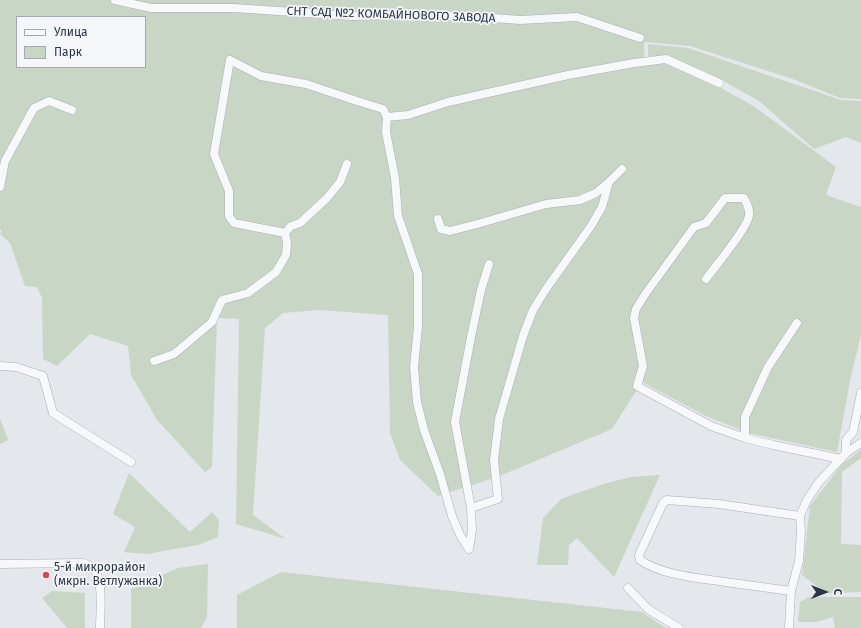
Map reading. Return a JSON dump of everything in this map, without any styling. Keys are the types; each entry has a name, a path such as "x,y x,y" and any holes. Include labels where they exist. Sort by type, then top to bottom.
{"street":[{"name":"СНТ САД №2 КОМБАЙНОВОГО ЗАВОДА","path":"115,0 151,8 234,8 352,16 467,16 520,20 577,17 640,38"},
{"path":"388,117 408,115 448,102 568,75 634,63 666,59 719,83"},
{"path":"285,233 234,223 229,216 229,191 214,154 230,60 261,76 306,84 383,109 388,117 386,132 395,178 398,216 418,274 418,327 414,367 417,402 424,430 440,474 452,516 460,535 469,549 472,530 471,508 455,422 481,290 489,264"},
{"path":"0,187 5,161 34,108 49,101 72,110"},
{"path":"285,233 291,226 300,223 328,198 340,182 347,164"},
{"path":"438,219 441,229 450,230 481,223 546,204 580,200 596,193 622,169"},
{"path":"471,508 498,499 494,460 499,419 523,336 533,310 591,226 602,207 609,182"},
{"path":"706,279 746,223 749,216 749,208 744,198 725,198 706,223 694,227 636,309 635,322 643,366 637,386 711,426 745,438 773,445 844,456"},
{"path":"154,361 174,354 212,322 222,300 248,292 276,272 286,255 287,242 285,233"},
{"path":"745,438 745,417 768,367 797,323"},
{"path":"0,366 16,367 43,376 53,414 131,462"},
{"path":"844,456 846,440 853,432 861,393"},
{"path":"789,628 792,591 799,561 801,531 800,516 807,500 819,482 844,456 861,443"},
{"path":"792,591 701,579 663,571 645,564 640,560 639,555 663,503 667,500 719,504 800,516"},
{"path":"0,564 82,563 89,565 98,575 100,585 100,628"},
{"path":"628,588 648,609 679,628"}],"green space":[{"path":"0,0 861,0 861,99 840,98 793,79 690,46 644,42 645,66 664,63 721,88 755,107 836,167 826,195 861,207 861,335 851,376 837,452 748,433 706,416 642,382 612,429 497,477 438,496 400,460 390,433 388,315 319,310 283,313 265,328 253,515 286,539 236,524 239,319 217,318 212,467 205,472 157,420 131,375 128,346 90,334 57,366 43,359 42,298 37,287 25,286 10,243 0,234 2,231 0,229"},
{"path":"648,44 688,48 841,100 861,101 861,143 846,137 814,149 759,101 720,79 666,57 648,56"},
{"path":"0,418 8,440 0,444"},
{"path":"861,450 861,458 842,472 841,544 861,545 861,592 826,593 802,575 810,506 842,464"},
{"path":"129,473 190,532 212,512 219,520 218,537 198,545 147,554 124,552 135,527 113,514"},
{"path":"660,475 614,577 577,538 569,545 568,565 537,565 543,518 561,499 603,484 631,477"},
{"path":"208,564 207,617 201,628 131,628 131,589 178,568"},
{"path":"281,572 642,612 666,628 237,628 237,595"},
{"path":"52,591 85,593 84,628 67,628 42,598"},
{"path":"809,597 861,597 861,628 835,628 833,617 816,622 798,622 800,602"}],"place":[{"name":"5-й микрорайон (мкрн. Ветлужанка)","path":"46,575"}]}
